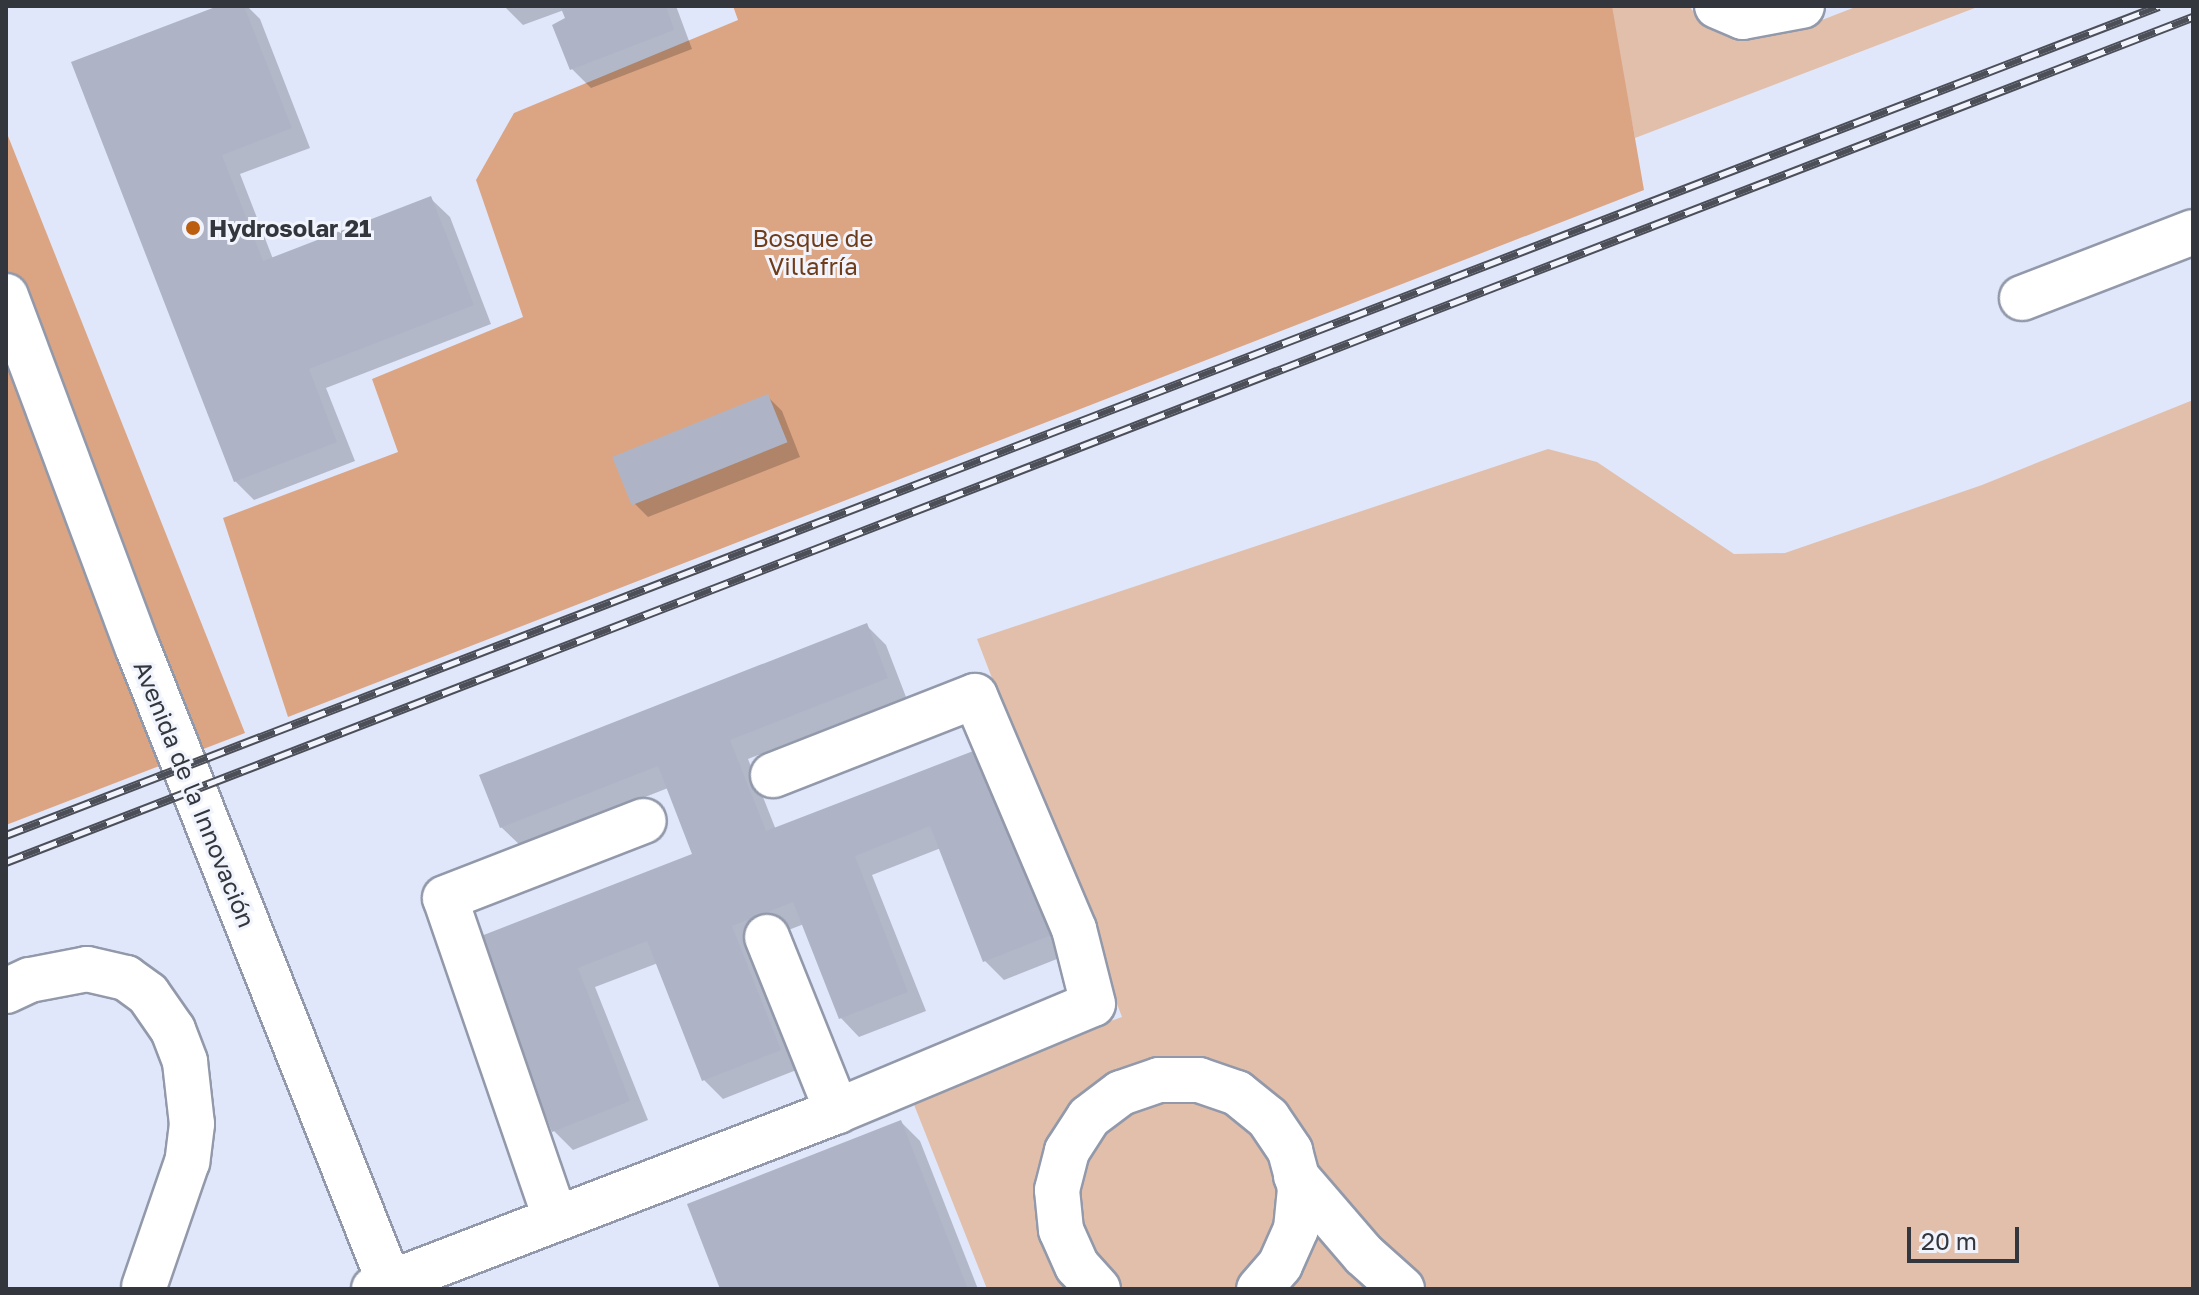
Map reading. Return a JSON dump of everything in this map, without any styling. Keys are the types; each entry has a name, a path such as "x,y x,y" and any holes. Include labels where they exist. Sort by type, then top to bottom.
{"street":[{"path":"1717,6 1743,17 1802,6"},
{"path":"2022,298 2193,232"},
{"name":"Avenida de la Innovación","path":"6,296 137,646 385,1287"},
{"path":"385,1287 555,1217 837,1111 1093,1004 1074,929 975,696 773,775"},
{"path":"555,1217 445,898 644,821"},
{"path":"767,937 837,1111"},
{"path":"6,991 30,980 87,969 126,978 148,994 173,1030 185,1062 192,1124 187,1162 143,1288"},
{"path":"1098,1289 1077,1266 1061,1230 1057,1190 1074,1140 1089,1117 1121,1093 1159,1080 1199,1080 1237,1093 1268,1118 1290,1151 1296,1176 1296,1229 1280,1265 1259,1289"},
{"path":"1296,1176 1364,1255 1402,1289"}],"shaded area":[{"path":"1609,6 1689,6 1704,25 1735,38 1791,32 1858,6 1980,6 1635,138"},
{"path":"2193,400 2193,1289 987,1289 909,1092 1122,1017 977,639 1548,449 1597,462 1734,554 1785,553 1982,485"}],"green space":[{"name":"Bosque de Villafría","path":"733,6 1612,6 1644,190 288,717 223,518 398,452 372,379 523,317 476,180 514,113 738,20"},
{"path":"6,131 245,733 6,825"}],"building":[{"name":"Hydrosolar 21","path":"218,6 244,6 292,128 222,155 263,261 431,196 474,305 309,369 337,442 234,482 71,62"},
{"path":"560,6 666,6 674,30 570,70 552,25 565,18"},
{"path":"768,394 787,442 632,505 612,457"},
{"path":"867,623 888,678 730,740 766,831 981,748 1054,934 983,962 930,826 855,856 908,992 839,1019 793,902 732,926 781,1050 702,1081 647,941 578,968 630,1101 552,1132 476,938 692,854 658,766 500,828 479,775"},
{"path":"901,1120 968,1289 720,1289 687,1204"}],"railway":[{"path":"6,835 2159,6"},
{"path":"6,862 2193,17"}],"place":[{"name":"Hydrosolar 21","path":"193,228"}]}
